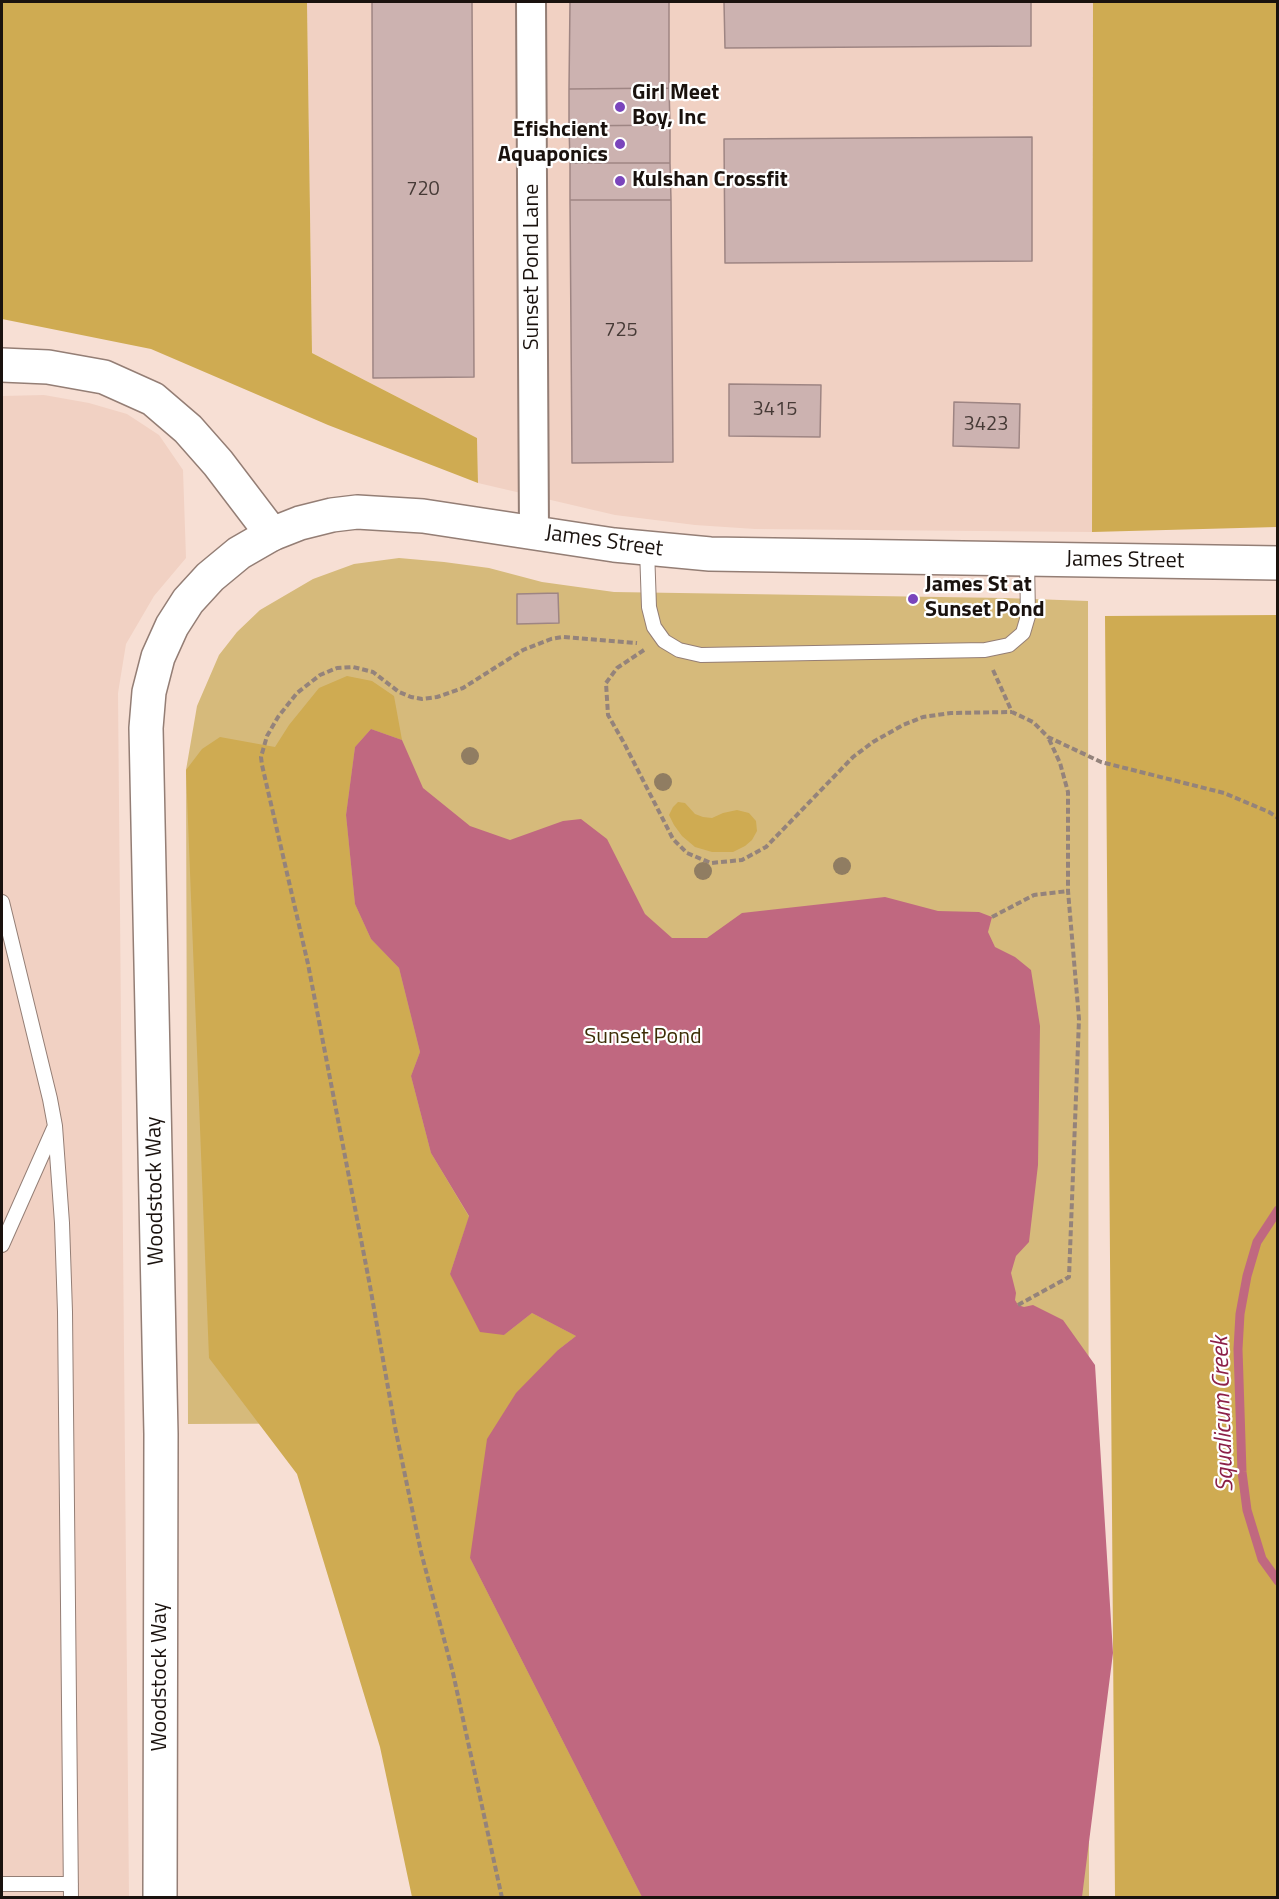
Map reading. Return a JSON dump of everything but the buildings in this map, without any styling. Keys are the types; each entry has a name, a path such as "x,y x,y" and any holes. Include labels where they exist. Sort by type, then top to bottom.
{"main road":[{"path":"2,365 48,367 104,376 153,399 188,429 218,463 272,534"},
{"name":"James Street","path":"272,534 300,523 357,512 423,516 647,549 710,554 1278,563"},
{"name":"Woodstock Way","path":"160,1898 161,1434 146,728 149,692 158,657 172,626 188,601 210,577 239,554 272,534"}],"street":[{"name":"Sunset Pond Lane","path":"531,2 534,532"}],"lane":[{"path":"647,549 649,607 654,627 664,640 680,650 701,655 985,650 1009,645 1023,633 1028,616 1027,560"},
{"path":"2,902 50,1099 55,1126 62,1223 65,1312 71,1891 2,1884"},
{"path":"2,1245 55,1126"}],"path":[{"path":"502,1898 453,1673 421,1552 395,1427 308,964 261,758 267,736 278,717 297,693 320,675 337,668 353,667 373,672 399,692 422,699 437,697 463,688 523,650 551,639 563,637 641,643"},
{"path":"664,640 617,668 606,683 608,715 673,838 687,853 711,863 742,860 766,847 853,757 873,742 923,717 951,713 1012,712 1033,722 1048,736 1101,762 1224,793 1278,818"},
{"path":"985,650 1012,712"},
{"path":"1018,1305 1069,1278 1079,1019 1068,891 1068,792 1060,763 1048,736"},
{"path":"992,917 1034,896 1068,891"}],"shaded area":[{"path":"2,2 307,2 312,353 477,438 478,483 328,425 151,349 2,319"},
{"path":"307,2 1093,2 1092,532 755,529 695,525 615,515 478,483 477,438 312,353"},
{"path":"1093,2 1277,2 1277,527 1092,532"},
{"path":"44,395 89,403 127,414 159,435 183,470 186,558 154,596 126,644 118,693 129,1897 2,1897 2,396"},
{"path":"1277,615 1277,1897 1115,1897 1105,616"},
{"path":"347,676 372,681 394,696 402,740 371,729 355,747 346,815 355,904 371,939 399,968 420,1052 411,1076 431,1153 469,1217 450,1274 504,1335 532,1313 576,1336 558,1350 470,1558 642,1897 412,1897 380,1747 297,1474 209,1358 186,770 202,749 220,737 275,747 289,725 319,688"},
{"name":"Sunset Pond","path":"371,729 402,740 423,788 470,826 510,840 563,821 581,819 607,839 645,914 672,938 707,938 742,913 885,897 938,911 979,912 992,917 988,932 995,947 1015,957 1031,970 1040,1026 1038,1165 1029,1242 1016,1256 1011,1273 1016,1293 1015,1300 1018,1305 1024,1307 1033,1305 1063,1320 1095,1365 1113,1653 1082,1897 642,1897 470,1558 487,1439 516,1393 558,1350 576,1336 532,1313 504,1335 480,1332 450,1274 469,1216 431,1153 411,1076 420,1052 399,968 371,939 355,904 346,815 355,747"},
{"path":"678,802 685,803 695,814 703,817 712,818 737,810 749,813 756,821 757,831 752,840 733,852 712,852 695,847 682,836 669,815"}],"green space":[{"name":"Sunset Pond","path":"399,558 489,568 542,582 614,592 1088,601 1089,1897 510,1897 419,1423 188,1424 186,770 197,706 219,655 237,632 260,610 313,579 354,564"}],"waterway":[{"name":"Squalicum Creek","path":"1278,1210 1257,1242 1247,1276 1240,1314 1238,1349 1242,1472 1247,1510 1262,1559 1278,1581"}],"place":[{"name":"Girl Meet Boy, Inc","path":"620,107"},
{"name":"Efishcient Aquaponics","path":"620,144"},
{"name":"Kulshan Crossfit","path":"620,181"},
{"name":"James St at Sunset Pond","path":"913,599"}]}
